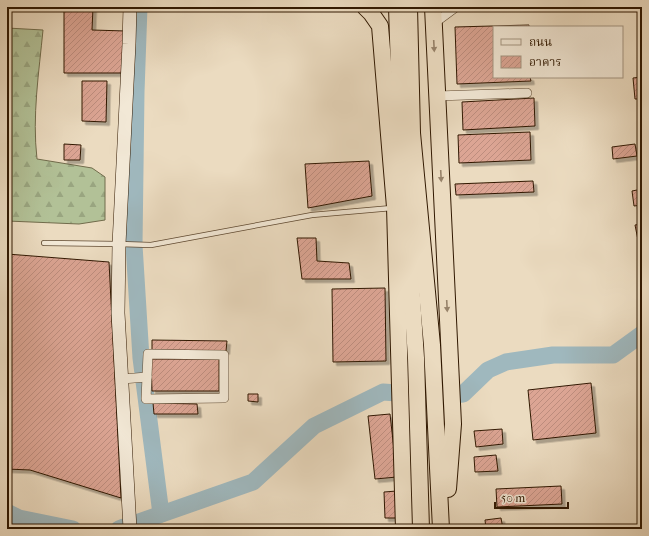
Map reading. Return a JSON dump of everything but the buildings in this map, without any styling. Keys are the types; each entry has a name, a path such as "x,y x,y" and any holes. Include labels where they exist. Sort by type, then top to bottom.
{"highway":[{"path":"397,7 406,133 416,358 421,529"},
{"path":"410,7 406,133 432,345 441,524"},
{"path":"417,7 421,133 445,426 441,524"},
{"path":"433,7 453,424 447,509 441,524"},
{"path":"370,8 380,26 396,207 404,529"},
{"path":"370,8 380,11 387,25 391,46 412,522"}],"street":[{"path":"130,7 119,244 118,313 130,529"},
{"path":"433,24 456,7"},
{"path":"437,96 527,93"},
{"path":"148,354 224,355 224,398 146,399 147,377 148,354"},
{"path":"122,379 147,377"}],"lane":[{"path":"44,243 151,245 312,215 396,207"}],"green space":[{"path":"7,28 43,30 35,127 37,159 92,168 105,177 105,220 79,224 7,221"}],"waterway":[{"path":"139,7 136,92 134,245 141,358 161,514"},
{"path":"442,396 463,394 488,370 506,362 553,355 613,355 642,334"},
{"path":"136,523 253,482 314,426 383,392 411,394"},
{"path":"7,512 19,518 73,529"},
{"path":"119,529 124,527"}]}
